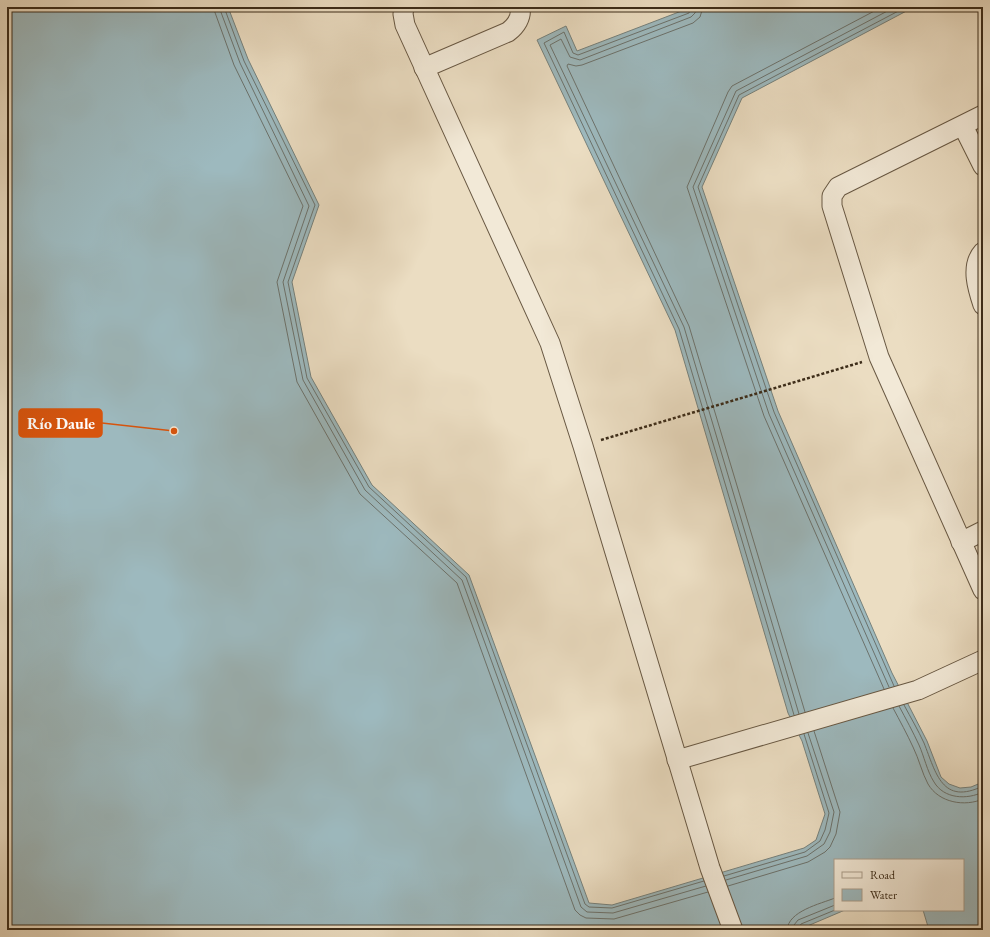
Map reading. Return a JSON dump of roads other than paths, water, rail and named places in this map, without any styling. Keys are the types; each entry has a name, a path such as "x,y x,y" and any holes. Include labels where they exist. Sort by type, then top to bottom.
{"street":[{"path":"404,7 403,14 405,25 550,343 583,446 710,868 733,930"},
{"path":"424,68 508,32 515,27 519,19 520,7"},
{"path":"983,116 838,187 832,196 832,206 880,357 983,590"},
{"path":"963,126 983,166"},
{"path":"983,252 977,266 976,278 978,291 983,306"},
{"path":"961,542 983,531"},
{"path":"677,760 918,690 983,660"}],"water":[{"path":"7,7 228,7 248,59 319,205 292,282 311,377 372,485 469,575 589,903 612,905 804,848 816,840 825,814 802,741 788,713 675,330 537,40 566,26 577,51 692,7 914,7 742,98 702,187 778,411 892,673 927,741 941,777 949,784 960,788 971,787 983,782 983,930 929,930 923,911 964,911 964,859 834,859 834,911 843,911 798,930 7,930"}],"place":[{"name":"Río Daule","path":"174,431"}]}
